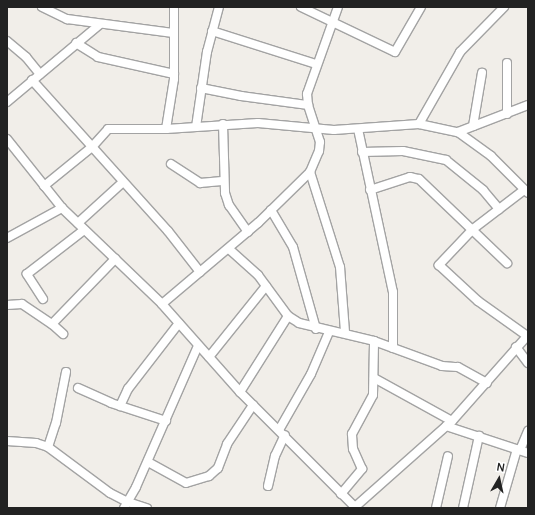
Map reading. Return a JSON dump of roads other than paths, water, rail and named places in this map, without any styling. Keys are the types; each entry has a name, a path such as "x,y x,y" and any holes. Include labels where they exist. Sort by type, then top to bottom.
{"street":[{"path":"42,7 66,19 100,25 173,33"},
{"path":"166,129 174,74 174,7"},
{"path":"196,127 200,88 219,7"},
{"path":"301,7 332,20 395,52 421,7"},
{"path":"162,304 229,249 310,172 319,151 320,142 314,128 308,104 309,86 338,7"},
{"path":"418,124 460,52 504,7"},
{"path":"7,102 76,43 100,25"},
{"path":"212,32 316,64"},
{"path":"7,41 26,57 40,74"},
{"path":"76,43 98,57 174,74"},
{"path":"507,63 507,114"},
{"path":"473,126 482,73"},
{"path":"32,80 92,147 122,184 168,231 200,272"},
{"path":"200,88 257,99 308,104"},
{"path":"458,132 528,105"},
{"path":"7,139 44,186 62,208 162,304 240,392 282,432 355,507 449,424 487,383 516,347 528,336 478,301 439,265 474,229 499,209 526,191 491,156 458,132 418,124 358,129 314,128 258,123 222,124 166,129 108,129 92,147 44,186"},
{"path":"222,124 222,181 229,205 248,232"},
{"path":"358,129 370,190 394,292 393,348"},
{"path":"362,152 403,151 446,160 484,190 499,209"},
{"path":"171,164 200,183 222,181"},
{"path":"310,172 340,267 344,332"},
{"path":"370,190 410,177 416,178 474,229 507,263"},
{"path":"78,223 122,184"},
{"path":"7,238 62,208"},
{"path":"271,210 293,247 316,329"},
{"path":"43,299 27,274 84,230"},
{"path":"229,249 266,286 288,316 299,323 329,332 344,332 374,341 442,366 458,367 487,383"},
{"path":"52,324 115,259"},
{"path":"209,357 266,286"},
{"path":"7,305 22,304 52,324 63,334"},
{"path":"240,392 288,316"},
{"path":"120,406 128,388 179,323"},
{"path":"268,486 282,432 311,374 329,332"},
{"path":"341,494 362,468 353,449 352,434 373,395 374,341"},
{"path":"126,505 148,462 198,346"},
{"path":"516,347 528,363"},
{"path":"48,447 66,372"},
{"path":"374,378 449,424 522,451"},
{"path":"78,388 120,406 166,421"},
{"path":"148,462 186,483 209,476 218,468 227,444 253,405"},
{"path":"500,508 522,451 528,430"},
{"path":"463,508 479,436"},
{"path":"7,441 36,443 48,447 126,505 147,508"},
{"path":"436,508 448,456"}]}
